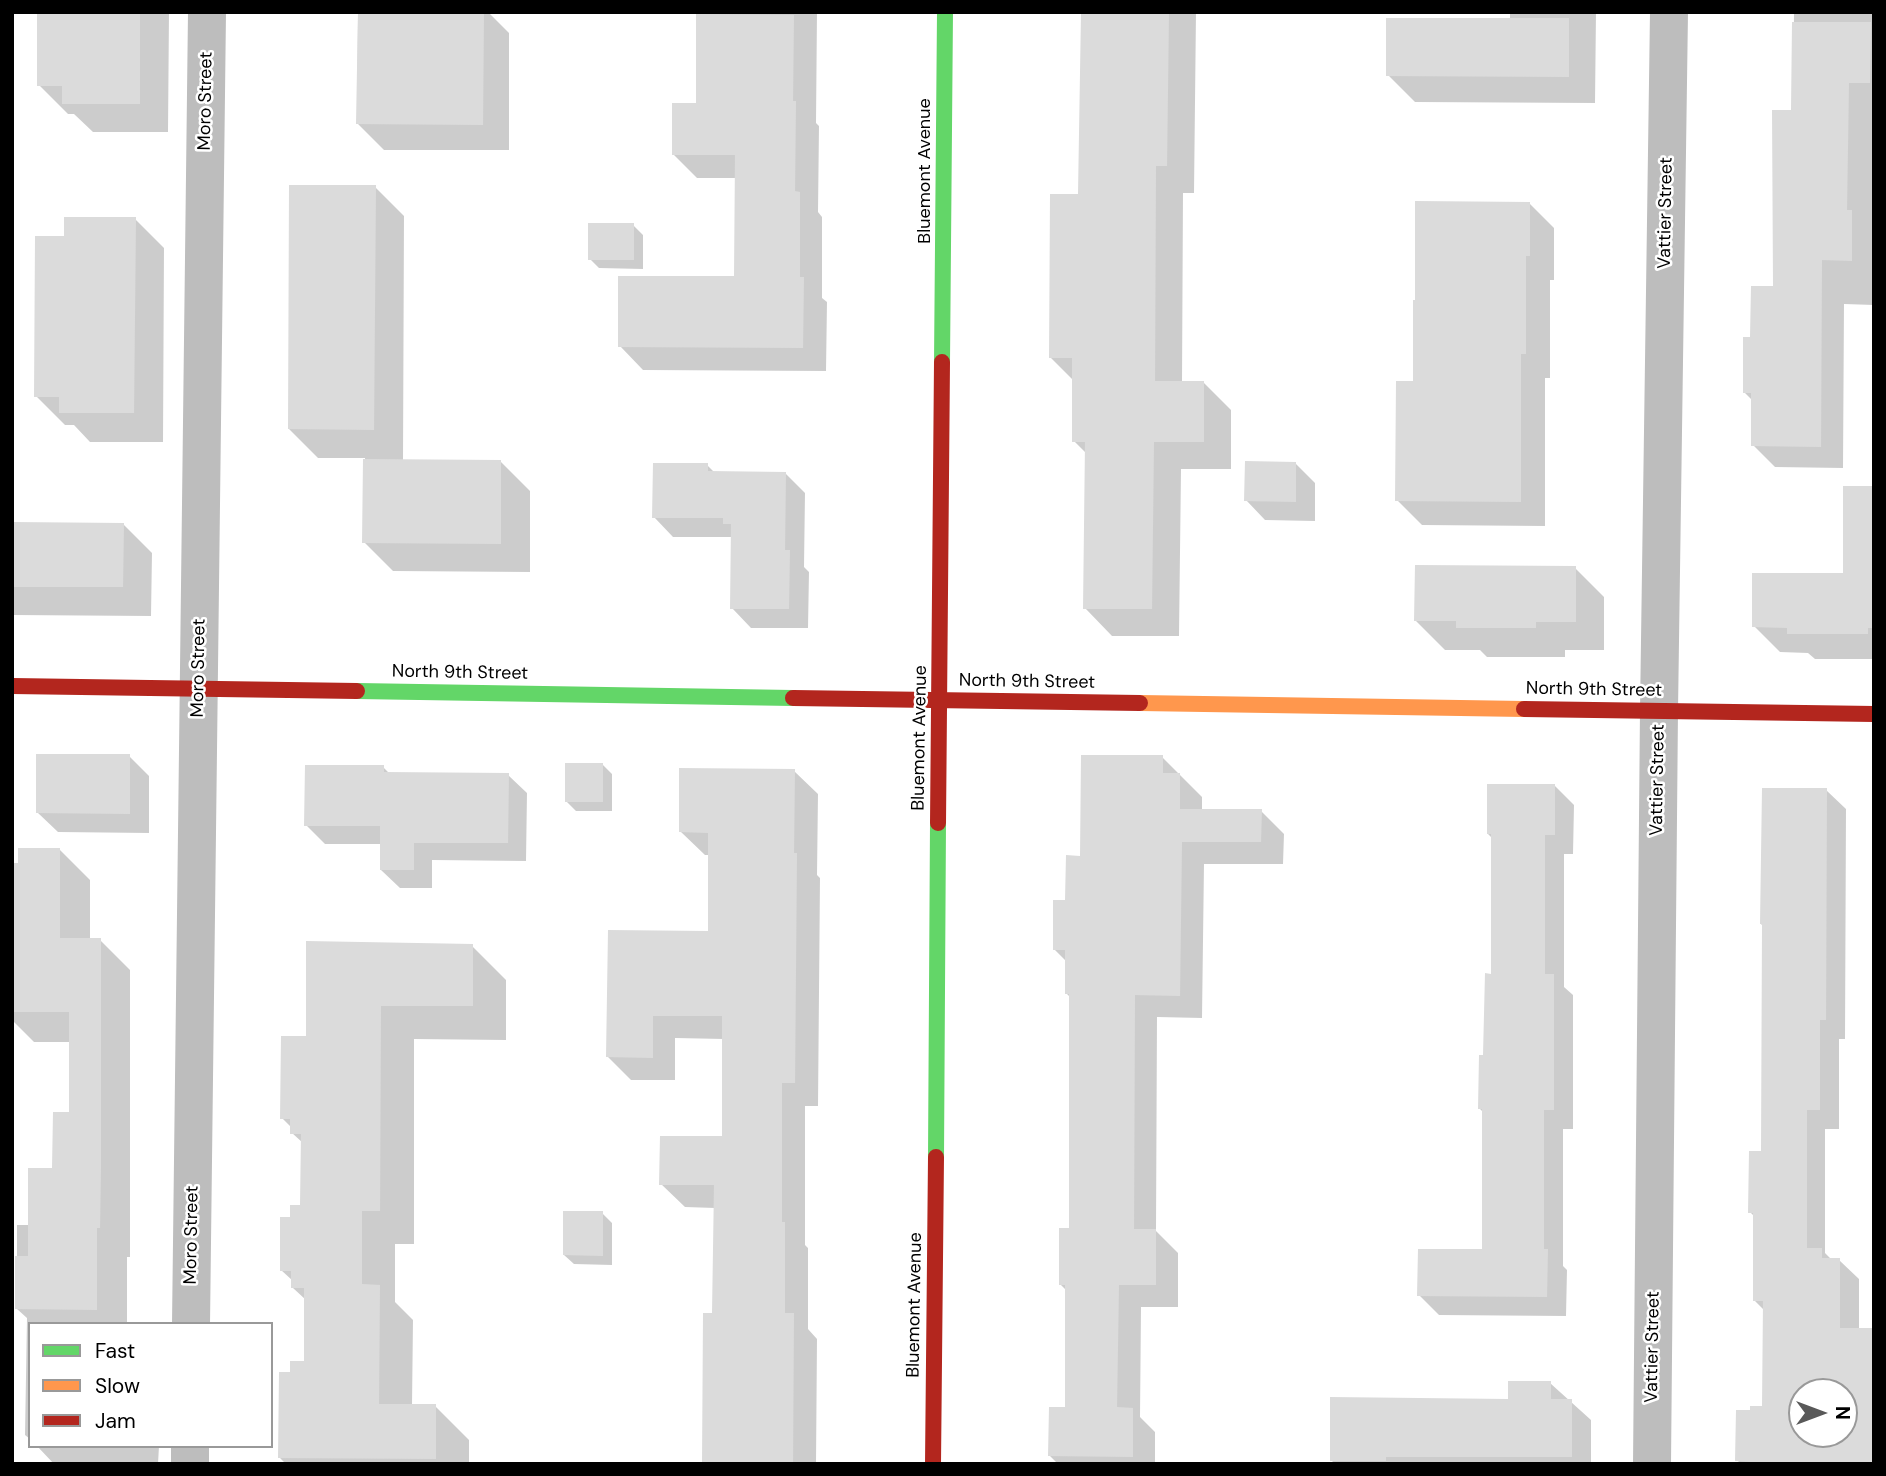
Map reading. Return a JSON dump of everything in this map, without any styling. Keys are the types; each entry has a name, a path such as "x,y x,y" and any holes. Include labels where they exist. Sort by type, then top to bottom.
{"street":[{"name":"Moro Street","path":"191,1322 207,12"},
{"name":"Bluemont Avenue","path":"933,1464 945,12"},
{"name":"Vattier Street","path":"1652,1464 1669,12"},
{"name":"North 9th Street","path":"12,685 1874,715"}],"building":[{"path":"37,12 140,12 140,104 62,104 62,86 37,86"},
{"path":"358,12 484,12 483,125 356,124"},
{"path":"1081,12 1169,12 1167,166 1156,166 1155,381 1204,381 1204,442 1154,442 1152,609 1083,609 1085,442 1072,442 1072,358 1049,358 1050,194 1078,194"},
{"path":"696,14 794,15 795,191 800,192 800,277 804,277 803,348 618,347 618,276 734,276 735,155 672,155 672,103 696,103"},
{"path":"1386,18 1569,18 1569,77 1386,76"},
{"path":"1792,22 1871,22 1870,83 1849,83 1847,210 1852,210 1852,261 1822,260 1821,447 1751,446 1751,393 1743,393 1743,337 1750,337 1751,286 1773,286 1772,110 1791,110"},
{"path":"289,185 376,185 374,430 288,429"},
{"path":"1415,201 1530,202 1530,256 1526,256 1526,354 1521,354 1521,502 1395,501 1396,381 1413,381"},
{"path":"64,217 136,217 134,413 59,413 59,397 34,397 35,236 64,236"},
{"path":"588,223 634,223 634,260 588,260"},
{"path":"363,459 501,460 501,544 362,543"},
{"path":"1245,461 1296,462 1296,502 1244,501"},
{"path":"653,463 708,463 708,471 786,472 785,550 790,550 789,609 730,609 731,524 723,524 723,518 652,518"},
{"path":"1843,486 1874,486 1874,628 1868,628 1868,634 1787,634 1787,628 1752,627 1752,573 1843,573"},
{"path":"12,522 124,523 123,587 12,587"},
{"path":"1415,565 1576,566 1576,622 1536,622 1536,628 1456,628 1456,621 1414,621"},
{"path":"36,754 130,754 130,814 36,813"},
{"path":"1081,755 1163,755 1163,773 1180,773 1180,809 1262,809 1261,842 1182,842 1180,996 1135,995 1134,1229 1156,1229 1156,1285 1119,1285 1117,1407 1133,1408 1133,1457 1048,1456 1049,1407 1065,1407 1065,1285 1059,1285 1059,1228 1069,1228 1069,994 1065,994 1065,950 1053,950 1053,900 1065,900 1066,855 1080,856"},
{"path":"565,763 603,763 603,802 565,802"},
{"path":"305,765 384,765 384,772 509,773 508,843 414,843 414,870 380,870 380,826 304,826"},
{"path":"679,768 795,769 795,1083 782,1083 785,1313 794,1313 793,1464 702,1464 703,1313 712,1313 714,1185 659,1185 660,1136 722,1136 722,1016 653,1016 653,1058 606,1057 608,930 708,931 708,833 679,832"},
{"path":"1487,784 1555,784 1555,835 1545,835 1545,974 1554,974 1554,1110 1544,1110 1544,1249 1548,1249 1547,1297 1417,1296 1418,1249 1482,1249 1482,1109 1478,1109 1479,1055 1483,1055 1485,973 1491,974 1491,834 1487,834"},
{"path":"1762,788 1827,788 1826,1020 1820,1020 1820,1110 1807,1110 1807,1248 1822,1248 1822,1258 1840,1258 1840,1328 1874,1328 1874,1464 1735,1461 1736,1410 1750,1410 1750,1406 1762,1406 1763,1301 1753,1301 1753,1213 1748,1213 1749,1151 1761,1151"},
{"path":"18,848 60,848 60,938 101,938 101,1168 100,1228 97,1228 97,1310 15,1309 15,1256 28,1256 28,1168 52,1168 53,1112 69,1112 69,1012 12,1012 12,863 18,863"},
{"path":"306,941 473,944 473,1006 381,1006 380,1211 362,1211 362,1284 380,1285 379,1404 436,1404 436,1459 278,1458 279,1372 290,1372 290,1361 304,1361 304,1288 291,1288 291,1271 280,1271 280,1217 290,1217 290,1205 300,1205 301,1134 290,1134 290,1119 280,1119 281,1036 306,1036"},
{"path":"563,1211 603,1211 603,1256 563,1255"},
{"path":"1508,1381 1551,1381 1551,1399 1572,1399 1572,1457 1386,1457 1386,1461 1330,1461 1330,1397 1508,1399"}],"traffic: fast":[{"path":"942,362 945,12"},
{"path":"357,691 793,698"},
{"path":"936,1157 938,823"}],"traffic: slow":[{"path":"1140,703 1524,709"}],"traffic: jam":[{"path":"938,823 942,362"},
{"path":"12,686 357,691"},
{"path":"793,698 1140,703"},
{"path":"1524,709 1874,714"},
{"path":"933,1464 936,1157"}]}
